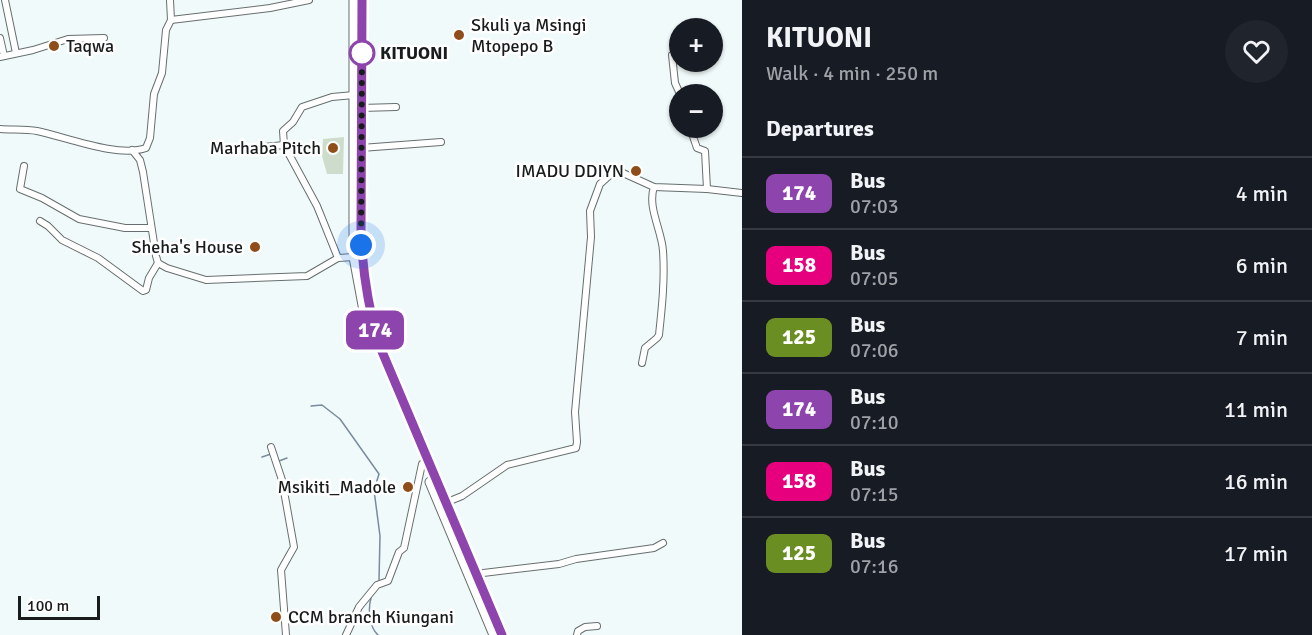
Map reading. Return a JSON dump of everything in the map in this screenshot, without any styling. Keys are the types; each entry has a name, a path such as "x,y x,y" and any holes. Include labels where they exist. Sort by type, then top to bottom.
{"main road":[{"path":"354,0 354,257 362,304 372,345 422,464 502,635"},
{"path":"362,0 362,260 370,312 378,342 494,635"}],"street":[{"path":"5,0 16,53"},
{"path":"0,129 35,131 109,149 142,150 149,145 154,94 162,73 166,30 171,20 170,0"},
{"path":"171,20 270,8 309,0"},
{"path":"0,38 2,56 68,39 104,38"},
{"path":"338,258 316,206 284,145 283,131 293,122 302,107 332,98 354,95"},
{"path":"361,108 396,107"},
{"path":"694,138 697,148 705,151 707,189"},
{"path":"361,148 441,142"},
{"path":"254,148 284,145"},
{"path":"40,220 62,240 98,258 143,291 146,290 149,278 158,263 141,160 132,150"},
{"path":"24,166 20,189 42,198 79,219 125,228 151,228"},
{"path":"442,505 462,496 507,465 576,448 575,412 591,237 590,211 600,184 610,175 623,173 654,187 742,193"},
{"path":"642,363 645,348 659,335 662,310 663,252 653,205 654,187"},
{"path":"158,263 181,274 206,280 307,276 338,258 354,257"},
{"path":"271,447 282,480 294,547 281,570 286,635"},
{"path":"346,635 359,607 378,585 388,580 399,552 404,548 422,464"},
{"path":"475,574 559,564 576,559 654,548 663,543"},
{"path":"577,635 578,631 585,627 597,626"}],"green space":[{"name":"Marhaba Pitch","path":"344,137 343,174 327,174 322,156 323,139"}],"waterway":[{"path":"311,406 322,405 340,419 379,474 374,490 380,536 379,580"},
{"path":"262,457 271,454"},
{"path":"279,461 287,458"},
{"path":"371,598 370,617 378,635"}],"bus line":[{"name":"174","path":"362,0 361,230 362,260 370,312 378,342 502,635"}],"place":[{"name":"Skuli ya Msingi Mtopepo B","path":"459,35"},
{"name":"Taqwa","path":"54,46"},
{"name":"KITUONI","path":"362,53"},
{"name":"Marhaba Pitch","path":"333,148"},
{"name":"IMADU DDIYN","path":"636,171"},
{"name":"Sheha's House","path":"255,247"},
{"name":"Msikiti_Madole","path":"408,487"},
{"name":"CCM branch Kiungani","path":"276,617"}],"route":[{"path":"361,245 362,46 362,53"}]}
